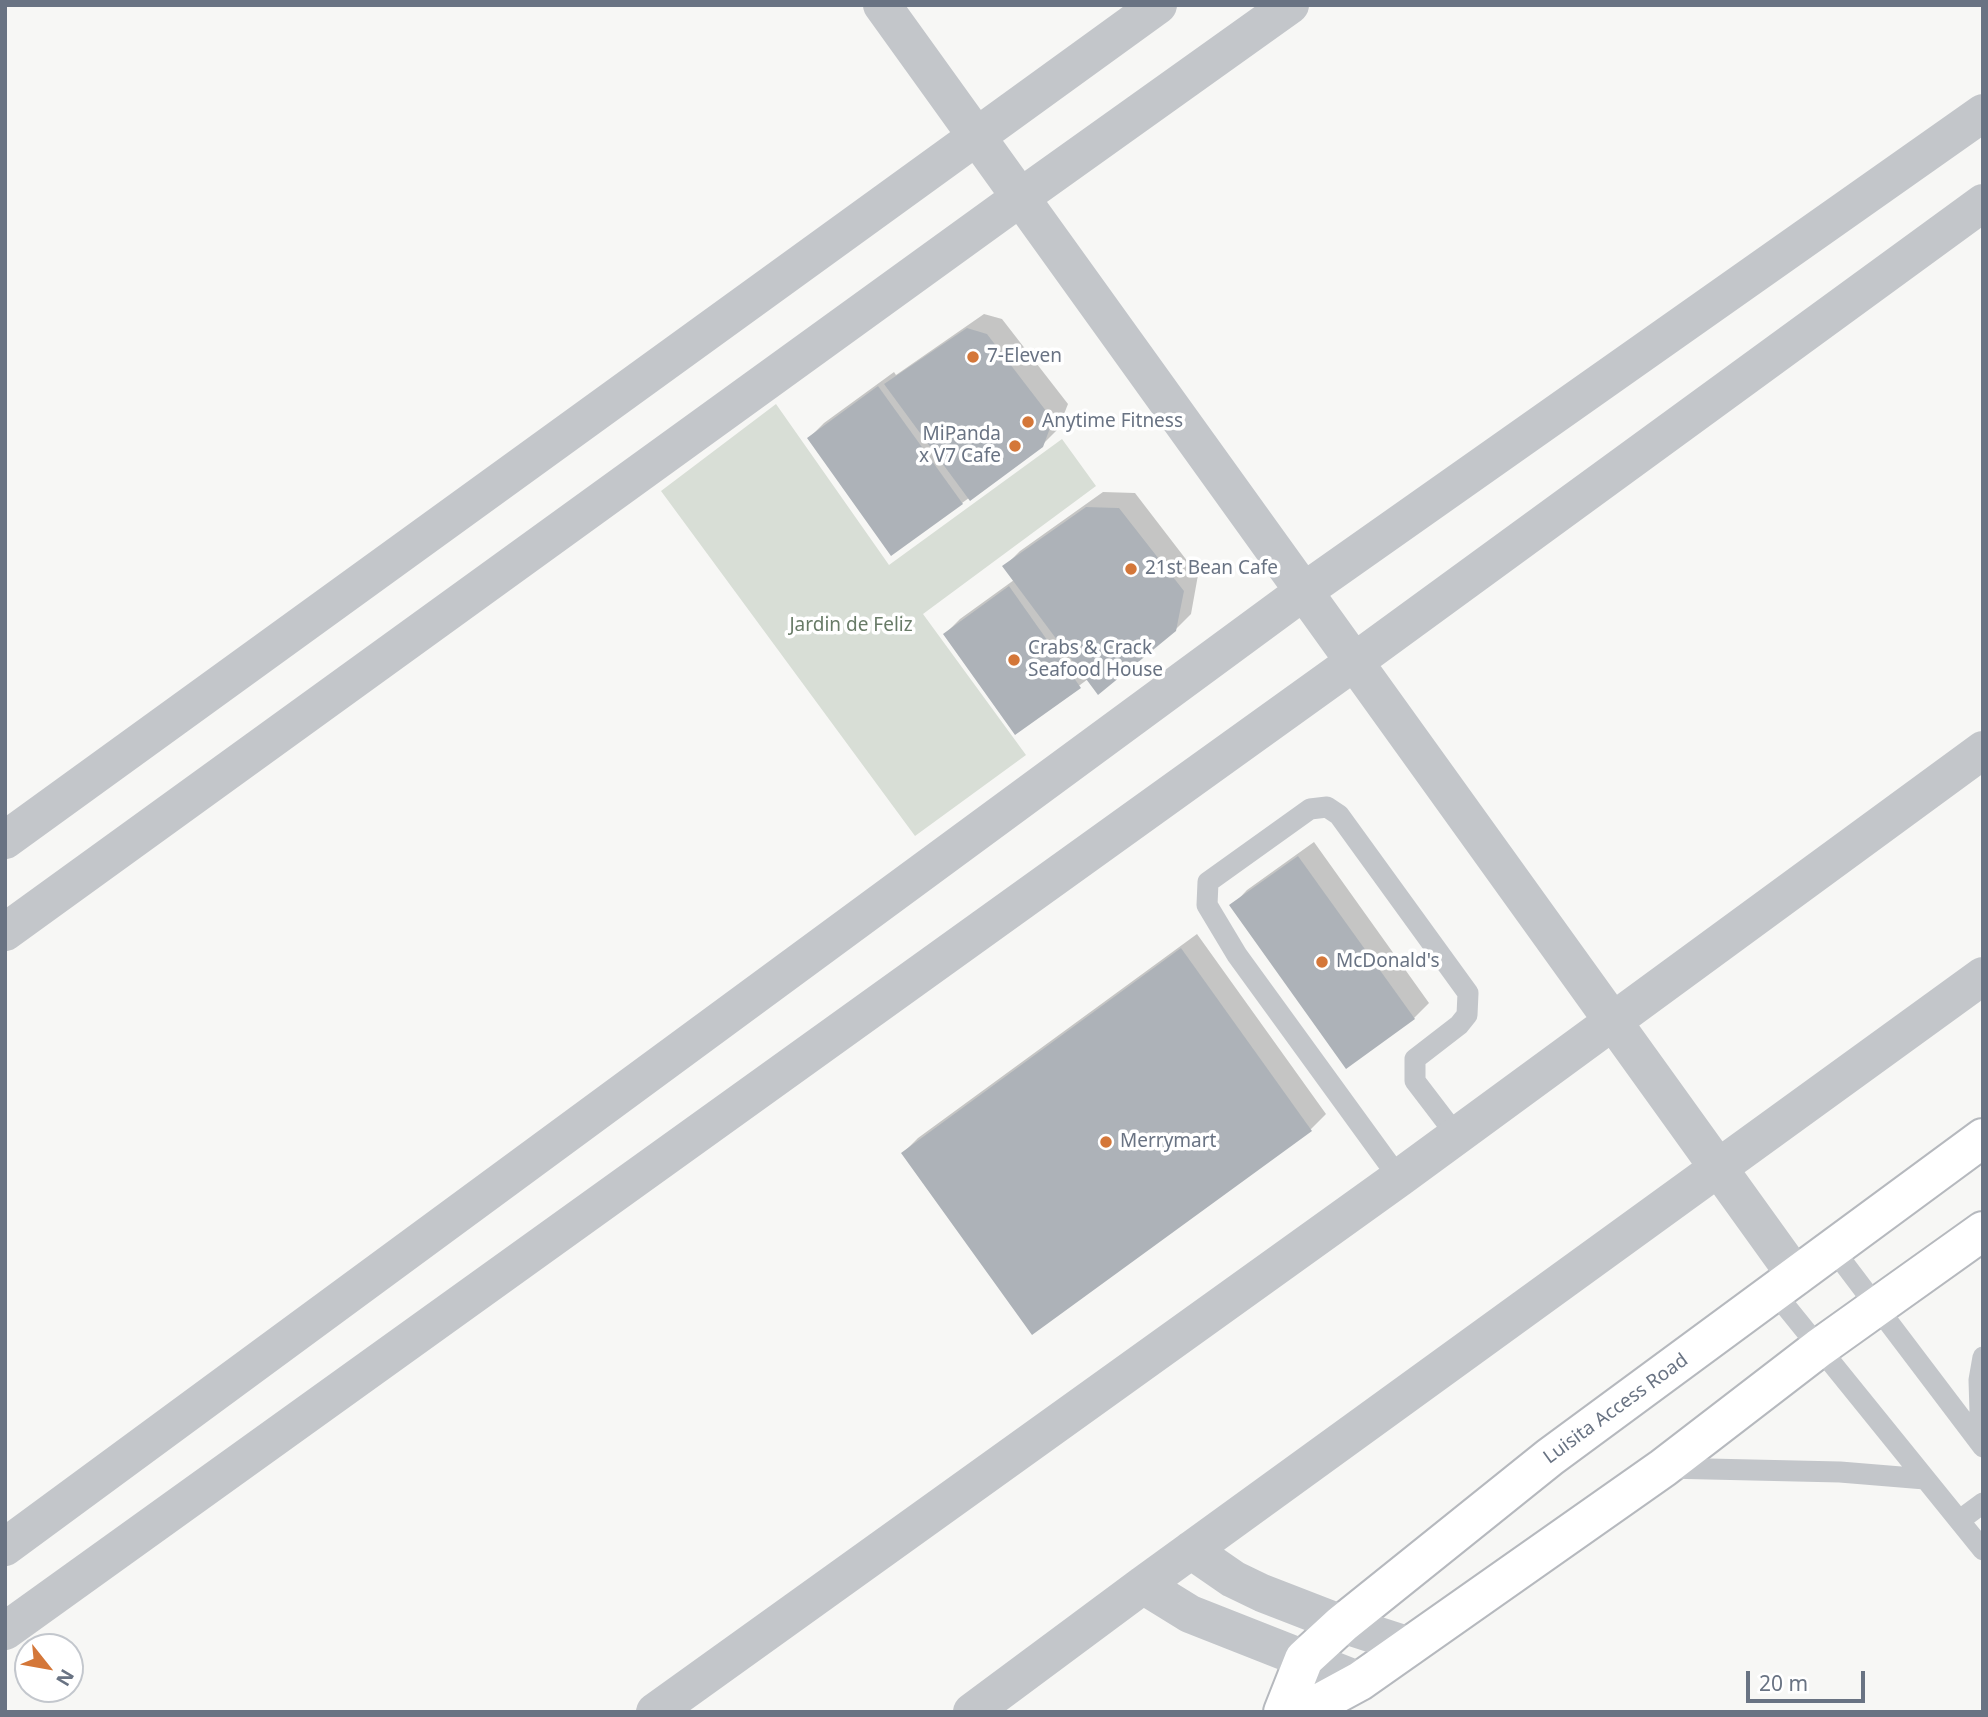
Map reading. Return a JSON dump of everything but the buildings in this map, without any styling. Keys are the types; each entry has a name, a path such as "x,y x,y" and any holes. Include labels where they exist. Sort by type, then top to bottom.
{"main road":[{"name":"Luisita Access Road","path":"1283,1712 1304,1660 1342,1625 1550,1457 1983,1138"},
{"path":"1303,1712 1360,1681 1663,1468 1819,1348 1983,1231"}],"street":[{"path":"882,5 1718,1169 1785,1284"},
{"path":"5,840 1158,5"},
{"path":"5,932 1290,5"},
{"path":"5,1547 1303,592 1983,113"},
{"path":"5,1631 1354,662 1983,203"},
{"path":"655,1712 1613,1023 1983,750"},
{"path":"972,1712 1143,1584 1983,976"},
{"path":"1192,1550 1233,1579 1342,1625 1410,1646"},
{"path":"1143,1584 1190,1614 1360,1681"}],"lane":[{"path":"1399,1178 1237,955 1207,905 1208,882 1310,809 1326,807 1339,815 1468,993 1466,1014 1459,1025 1415,1059 1415,1080 1457,1136"},
{"path":"1833,1249 1982,1446"},
{"path":"1785,1284 1819,1348 1983,1550"},
{"path":"1982,1446 1979,1380 1983,1357"},
{"path":"1663,1468 1812,1471 1925,1479"},
{"path":"1960,1520 1983,1503"}],"green space":[{"name":"Jardin de Feliz","path":"776,404 889,565 1062,439 1096,486 923,614 1026,755 915,836 661,491"}],"place":[{"name":"7-Eleven","path":"973,357"},
{"name":"Anytime Fitness","path":"1028,422"},
{"name":"MiPanda x V7 Cafe","path":"1015,446"},
{"name":"21st Bean Cafe","path":"1131,569"},
{"name":"Crabs & Crack Seafood House","path":"1014,660"},
{"name":"McDonald's","path":"1322,962"},
{"name":"Merrymart","path":"1106,1142"}]}
